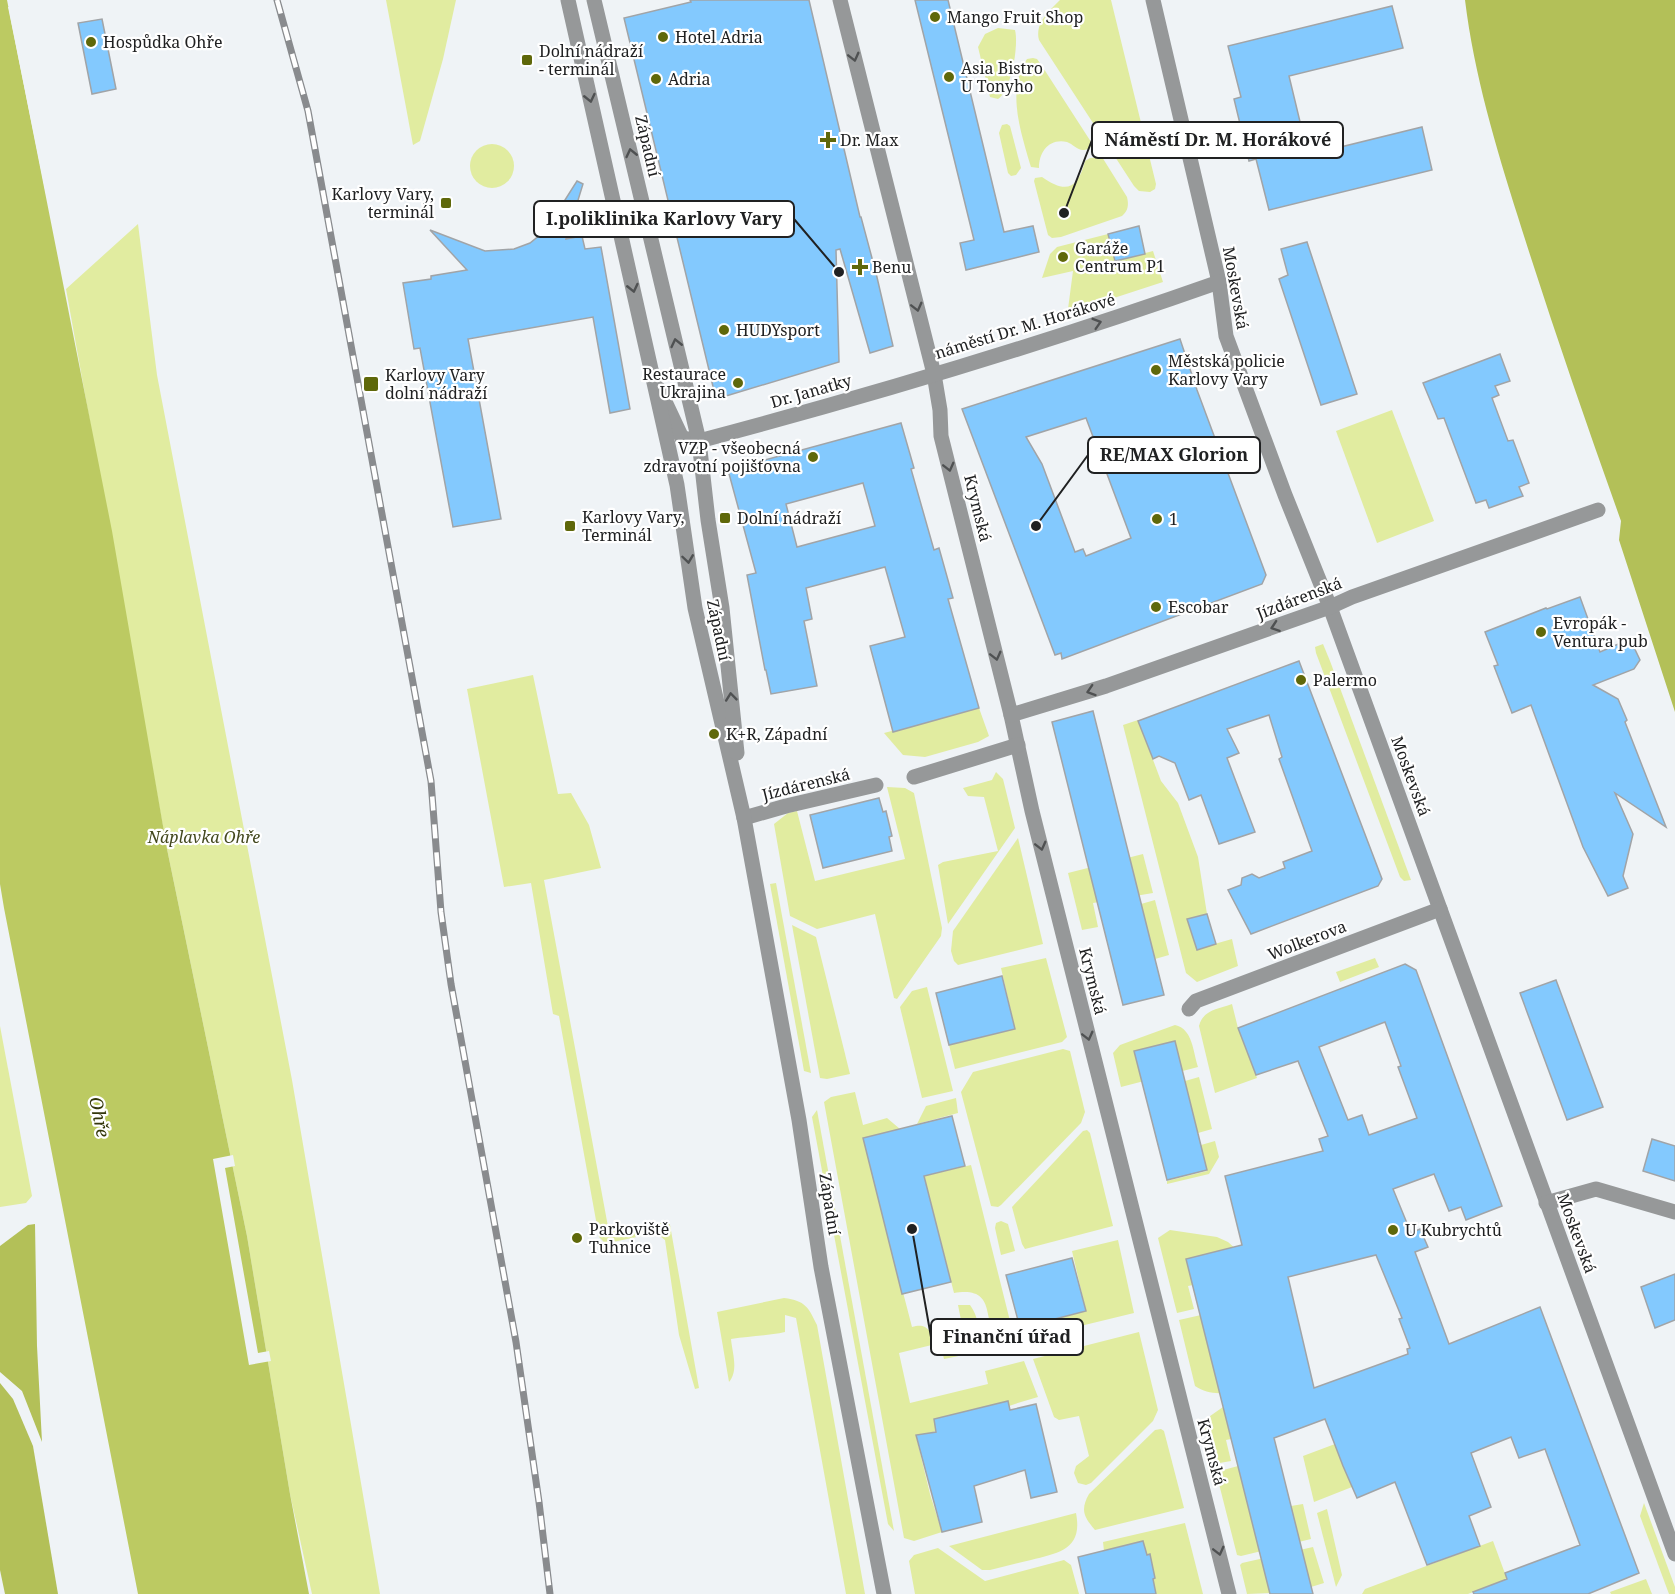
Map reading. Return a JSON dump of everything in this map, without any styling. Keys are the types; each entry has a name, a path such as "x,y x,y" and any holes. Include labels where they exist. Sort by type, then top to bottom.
{"street":[{"name":"Západní","path":"568,0 677,485 695,608 744,818 799,1120 821,1267 884,1594"},
{"name":"Západní","path":"594,0 699,441 708,520 722,608 744,818"},
{"name":"náměstí Dr. M. Horákové","path":"840,0 934,374 1219,282"},
{"name":"Moskevská","path":"1153,0 1219,282 1226,336 1285,495 1330,607 1675,1554"},
{"name":"Dr. Janatky","path":"699,441 934,374"},
{"name":"Krymská","path":"934,374 940,410 941,436 1096,1070 1229,1594"},
{"name":"Západní","path":"653,378 682,438 699,441"},
{"name":"Jízdárenská","path":"1011,715 1059,701 1330,607 1352,597 1598,510"},
{"path":"914,777 1018,745"},
{"name":"Jízdárenská","path":"744,818 876,785"},
{"name":"Wolkerova","path":"1189,1010 1196,1001 1440,909"},
{"path":"1546,1203 1596,1189 1675,1212"}],"green space":[{"path":"386,0 456,0 443,59 420,141 413,145"},
{"path":"1060,0 1111,0 1156,184 1155,189 1150,192 1139,191 1134,186 1039,40 1041,23"},
{"path":"998,28 1015,30 1016,37 1015,56 1010,77 1007,87 998,99 990,97 978,47 985,34"},
{"path":"1027,59 1037,59 1042,66 1093,145 1087,150 1082,150 1067,142 1050,144 1043,152 1039,168 1031,167 1030,164 1017,111 1016,97 1021,71"},
{"path":"1002,125 1010,126 1021,168 1016,175 1011,176 1008,173 999,133"},
{"path":"492,144 501,145 508,150 513,157 513,175 508,182 501,187 492,188 483,187 476,182 471,175 470,166 471,157 476,150 483,145"},
{"path":"1102,157 1127,197 1126,212 1122,216 1052,238 1048,235 1035,178 1042,177 1058,186 1070,186 1079,178 1085,161"},
{"name":"Náplavka Ohře","path":"138,224 157,375 292,1080 380,1594 312,1594 290,1494 247,1236 167,849 66,289"},
{"path":"1108,234 1115,261 1153,251 1163,282 1074,311 1068,309 1073,271 1042,278 1050,254 1057,247"},
{"path":"1392,410 1434,521 1377,543 1336,431"},
{"path":"1323,644 1411,880 1404,881 1400,877 1316,653 1315,647"},
{"path":"533,675 558,794 571,793 589,825 601,868 544,880 609,1232 668,1222 670,1225 699,1388 695,1389 679,1335 665,1240 656,1233 608,1243 599,1237 559,1016 553,1014 531,883 504,887 467,689"},
{"path":"979,708 989,736 978,742 925,757 903,755 884,733"},
{"path":"1138,720 1161,781 1178,803 1198,857 1207,914 1187,919 1197,949 1232,939 1238,966 1197,982 1186,973 1123,725"},
{"path":"996,772 1003,779 1015,828 948,924 938,865 998,851 984,797 968,796 963,788 992,780"},
{"path":"887,787 905,788 914,793 942,928 941,936 897,999 894,998 875,914 817,929 790,916 774,824 788,813 797,811 815,881 905,859"},
{"path":"1018,838 1043,944 958,965 951,951 953,931"},
{"path":"1143,854 1153,893 1093,903 1098,927 1082,930 1068,873"},
{"path":"776,883 811,1073 804,1071 770,884"},
{"path":"1155,900 1169,955 1155,959 1141,904"},
{"path":"792,925 816,937 850,1074 827,1079 820,1078"},
{"path":"1046,958 1067,1037 1062,1042 955,1069 949,1045 1015,1029 1001,968"},
{"path":"1375,958 1379,967 1340,982 1336,972"},
{"path":"927,987 953,1091 922,1098 900,1007 912,991"},
{"path":"1232,1004 1238,1028 1257,1078 1215,1093 1199,1026 1208,1013"},
{"path":"1175,1025 1181,1027 1189,1036 1198,1067 1121,1087 1113,1053 1120,1045"},
{"path":"0,1026 32,1196 26,1203 0,1207"},
{"path":"1063,1049 1070,1051 1085,1112 1081,1123 1001,1205 991,1206 961,1092 973,1072"},
{"path":"1199,1077 1212,1129 1198,1133 1185,1081"},
{"path":"855,1092 863,1125 887,1118 900,1129 863,1138 912,1327 922,1326 930,1332 962,1325 958,1305 970,1305 978,1323 977,1344 968,1353 944,1359 940,1343 899,1353 910,1403 988,1384 985,1371 1024,1361 1038,1397 947,1428 916,1436 942,1532 914,1541 904,1538 824,1102 831,1097"},
{"path":"956,1098 958,1113 917,1124 926,1106"},
{"path":"817,1110 894,1531 888,1524 812,1117"},
{"path":"1087,1130 1090,1133 1113,1226 1025,1249 1012,1207 1083,1131"},
{"path":"1215,1141 1219,1157 1209,1174 1167,1184 1167,1181 1207,1171 1201,1145"},
{"path":"971,1165 1018,1345 1016,1347 1007,1344 993,1332 983,1300 968,1292 954,1293 924,1176"},
{"path":"1001,1221 1008,1224 1015,1251 1001,1255 995,1228 996,1223"},
{"path":"1170,1230 1217,1237 1228,1242 1238,1251 1234,1278 1227,1249 1186,1259 1193,1285 1188,1286 1194,1309 1177,1313 1158,1238"},
{"path":"1118,1240 1134,1313 1027,1339 1020,1328 1086,1311 1072,1251"},
{"path":"784,1298 802,1303 817,1325 865,1594 846,1594 796,1318 785,1315 785,1332 731,1339 734,1372 729,1382 717,1312"},
{"path":"1201,1315 1261,1385 1219,1393 1195,1386 1179,1320"},
{"path":"1139,1332 1158,1410 1153,1421 1091,1483 1086,1485 1078,1483 1074,1473 1076,1466 1089,1456 1079,1416 1059,1420 1054,1417 1033,1359"},
{"path":"1223,1407 1231,1439 1226,1440 1231,1461 1214,1464 1203,1421"},
{"path":"1155,1430 1164,1431 1184,1508 1095,1530 1084,1513 1089,1494"},
{"path":"1335,1444 1352,1487 1314,1502 1303,1456"},
{"path":"1238,1466 1257,1542 1298,1533 1291,1506 1303,1504 1311,1539 1241,1556 1237,1555 1216,1472"},
{"path":"1644,1503 1675,1587 1675,1594 1669,1594 1640,1516"},
{"path":"1327,1509 1342,1575 1336,1587 1317,1513"},
{"path":"1076,1513 1076,1535 1072,1542 1060,1552 1042,1557 982,1570 949,1546"},
{"path":"1185,1523 1203,1594 1156,1594 1150,1555 1147,1555 1143,1541 1104,1551 1103,1542"},
{"path":"1493,1541 1507,1579 1468,1594 1362,1594 1365,1589"},
{"path":"1313,1547 1324,1583 1311,1587 1264,1568 1270,1593 1247,1594 1240,1565 1242,1563"},
{"path":"938,1548 985,1581 1064,1560 1071,1565 1079,1594 915,1594 909,1561 914,1555"},
{"path":"1646,1579 1652,1594 1611,1594 1610,1592"}],"shaded area":[{"path":"1465,0 1675,0 1675,712 1619,540 1621,521 1555,331 1502,164 1480,83"},
{"path":"35,1224 37,1346 42,1442 22,1391 0,1372 0,1246 28,1225"},
{"path":"0,1383 13,1399 33,1446 58,1594 5,1594 0,1570"}],"water":[{"name":"Ohře","path":"0,0 7,0 112,531 167,849 247,1236 309,1594 138,1594 4,908 0,884"}],"pier":[{"path":"8,7 11,7 49,194 46,194"},
{"path":"233,1155 235,1166 225,1168 258,1353 269,1351 271,1361 249,1365 213,1159"}],"building":[{"path":"690,0 809,0 893,346 870,353 840,249 836,250 839,362 716,399 624,18 691,2"},
{"path":"915,0 948,0 1004,232 1033,226 1039,252 966,270 960,243 974,240"},
{"path":"1392,6 1403,48 1289,76 1308,155 1422,127 1432,170 1269,210 1256,159 1249,161 1234,99 1241,97 1228,46"},
{"path":"102,19 116,89 92,94 78,23"},
{"name":"Karlovy Vary dolní nádraží","path":"577,181 583,184 566,239 582,236 585,249 601,247 630,409 610,413 593,317 468,339 501,519 453,527 420,348 414,349 403,283 467,270 430,230 485,251 514,249 530,243 546,230"},
{"path":"1139,226 1145,254 1115,261 1108,234"},
{"path":"1307,242 1357,394 1321,405 1279,279 1288,275 1281,249"},
{"path":"1180,339 1266,575 1262,584 1062,659 1061,653 1055,655 962,409","holes":["1086,418 1131,538 1086,556 1083,549 1075,552 1042,464 1026,437"]},
{"path":"1500,354 1510,381 1495,386 1499,395 1492,398 1508,441 1513,440 1529,483 1519,487 1523,496 1489,508 1486,500 1476,503 1444,418 1438,419 1423,383"},
{"path":"901,423 914,468 911,469 934,550 939,548 953,598 948,599 979,708 893,732 870,646 905,637 885,567 806,588 812,619 804,621 817,686 771,694 747,575 756,573 728,470","holes":["863,483 875,526 797,547 786,504"]},
{"path":"1580,597 1600,652 1630,639 1640,660 1634,669 1593,685 1618,699 1666,827 1615,793 1633,834 1623,876 1628,888 1608,896 1583,847 1531,705 1512,713 1494,666 1498,665 1485,632"},
{"path":"1299,661 1382,879 1378,886 1251,934 1228,890 1241,885 1242,878 1252,874 1259,878 1285,868 1283,862 1312,851 1279,759 1282,757 1269,715 1227,729 1239,753 1227,758 1255,832 1219,844 1201,795 1189,800 1175,763 1159,756 1153,759 1138,721"},
{"path":"1093,711 1164,995 1123,1005 1052,722"},
{"path":"879,798 883,812 886,811 892,836 889,837 892,851 823,868 810,815"},
{"path":"1207,914 1216,944 1197,950 1187,919"},
{"path":"1405,964 1416,970 1502,1206 1466,1220 1461,1207 1449,1211 1434,1174 1393,1189 1411,1233 1420,1229 1428,1247 1415,1252 1449,1344 1540,1307 1639,1573 1588,1594 1474,1594 1473,1592 1507,1579 1505,1573 1580,1545 1545,1449 1519,1458 1511,1437 1471,1453 1491,1507 1469,1516 1480,1546 1427,1565 1395,1482 1357,1498 1325,1419 1274,1438 1313,1594 1270,1594 1186,1259 1242,1245 1225,1176 1323,1151 1319,1139 1328,1136 1298,1061 1256,1075 1238,1028","holes":["1385,1022 1401,1066 1398,1067 1417,1118 1369,1135 1362,1115 1348,1120 1319,1047","1376,1255 1402,1318 1399,1319 1410,1348 1407,1349 1408,1354 1314,1388 1288,1277"]},
{"path":"1002,976 1015,1029 949,1045 936,993"},
{"path":"1556,980 1603,1107 1567,1120 1520,993"},
{"path":"1175,1041 1207,1170 1167,1180 1134,1051"},
{"path":"952,1116 965,1166 924,1176 951,1282 902,1294 863,1138"},
{"path":"1652,1139 1675,1146 1675,1181 1643,1171"},
{"path":"1072,1258 1086,1311 1020,1328 1006,1275"},
{"path":"1675,1274 1675,1320 1655,1328 1641,1287"},
{"path":"1008,1401 1010,1410 1036,1404 1057,1492 1031,1498 1025,1470 974,1486 982,1522 942,1532 916,1435 936,1432 934,1419"},
{"path":"1143,1541 1147,1555 1150,1554 1156,1594 1086,1594 1078,1557"}],"railway":[{"path":"277,0 308,111 431,781 441,912 451,984 516,1342 550,1594"}],"place":[{"name":"Mango Fruit Shop","path":"935,17"},
{"name":"Hotel Adria","path":"663,37"},
{"name":"Hospůdka Ohře","path":"91,42"},
{"name":"Dolní nádraží - terminál","path":"527,60"},
{"name":"Asia Bistro U Tonyho","path":"949,77"},
{"name":"Adria","path":"656,79"},
{"name":"Dr. Max","path":"828,140"},
{"name":"Karlovy Vary, terminál","path":"446,203"},
{"name":"Náměstí Dr. M. Horákové","path":"1064,213"},
{"name":"Garáže Centrum P1","path":"1063,257"},
{"name":"Benu","path":"860,267"},
{"name":"I.poliklinika Karlovy Vary","path":"839,272"},
{"name":"HUDYsport","path":"724,330"},
{"name":"Městská policie Karlovy Vary","path":"1156,370"},
{"name":"Restaurace Ukrajina","path":"738,383"},
{"name":"Karlovy Vary dolní nádraží","path":"371,384"},
{"name":"VZP - všeobecná zdravotní pojišťovna","path":"813,457"},
{"name":"Dolní nádraží","path":"725,518"},
{"name":"1","path":"1157,519"},
{"name":"Karlovy Vary, Terminál","path":"570,526"},
{"name":"RE/MAX Glorion","path":"1036,526"},
{"name":"Escobar","path":"1156,607"},
{"name":"Evropák - Ventura pub","path":"1541,632"},
{"name":"Palermo","path":"1301,680"},
{"name":"K+R, Západní","path":"714,734"},
{"name":"Finanční úřad","path":"912,1229"},
{"name":"U Kubrychtů","path":"1393,1230"},
{"name":"Parkoviště Tuhnice","path":"577,1238"}]}
